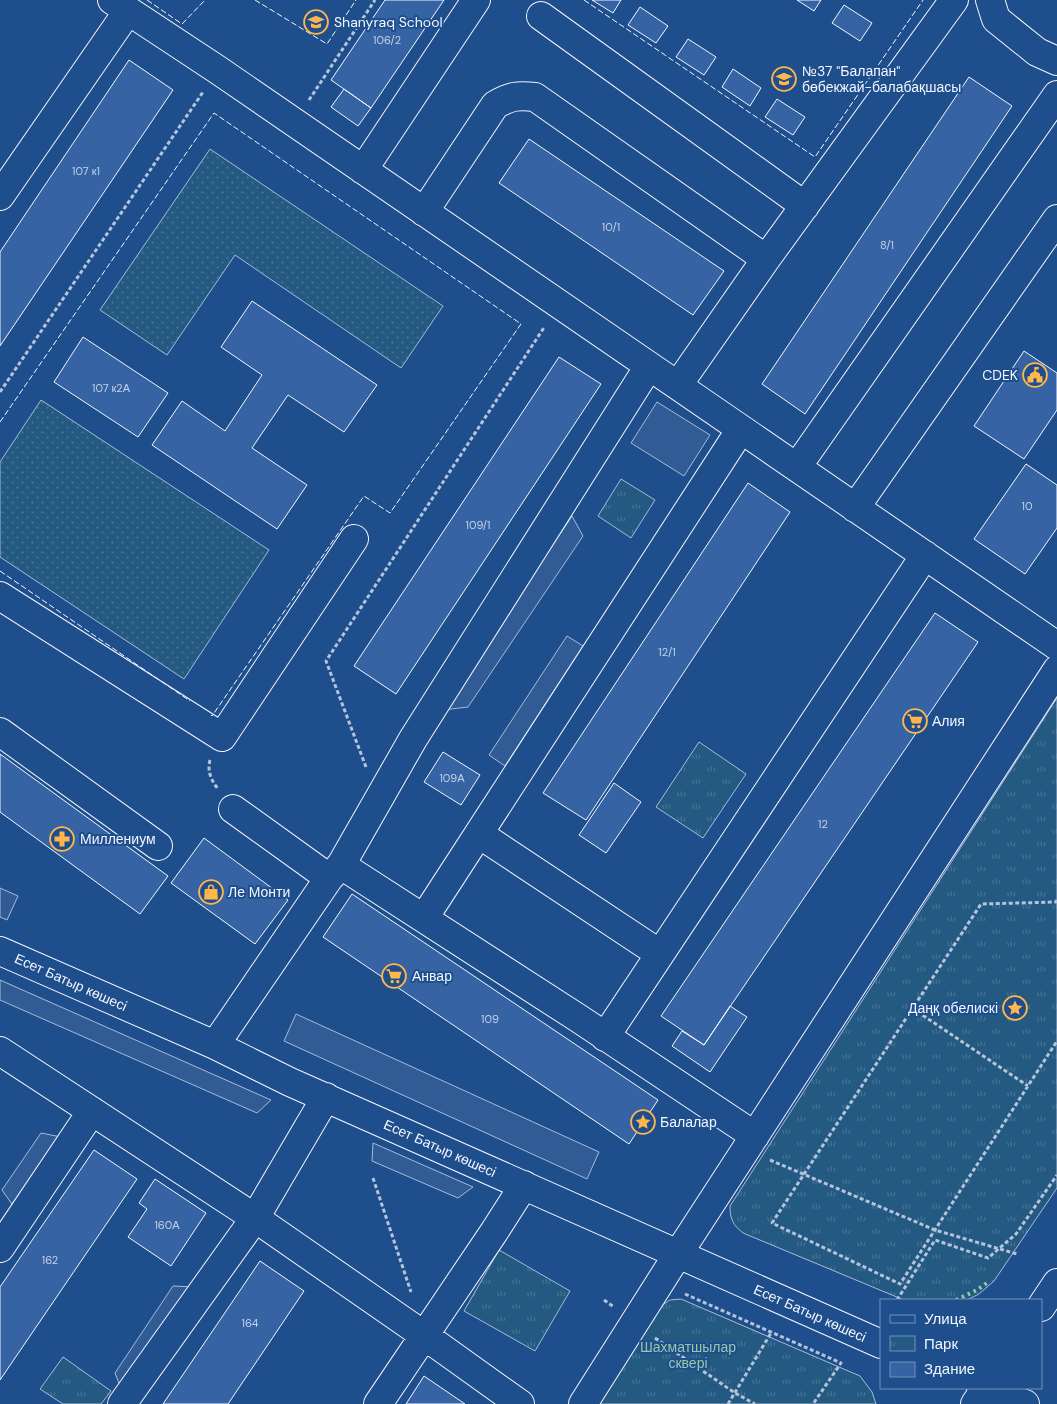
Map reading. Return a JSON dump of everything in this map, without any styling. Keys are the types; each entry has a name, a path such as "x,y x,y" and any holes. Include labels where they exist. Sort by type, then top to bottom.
{"street":[{"path":"364,170 476,0"},
{"path":"678,385 766,259 954,0"},
{"path":"990,0 996,19 1037,52 1057,61"},
{"path":"0,196 120,5 218,70 1057,646"},
{"path":"542,16 805,206"},
{"path":"424,212 495,105 506,98 521,95 535,97 766,259"},
{"path":"797,467 1057,95"},
{"path":"855,508 1057,219"},
{"path":"215,1045 335,872 413,739 650,366"},
{"path":"424,918 741,429"},
{"path":"0,596 222,738 354,539"},
{"path":"605,1037 925,555"},
{"path":"584,1404 678,1254 1057,670"},
{"path":"0,732 158,846"},
{"path":"233,809 335,872 424,918 578,1018 751,1142"},
{"path":"478,834 660,954"},
{"name":"Есет Батыр көшесі","path":"0,951 215,1045 290,1082 880,1344"},
{"path":"0,1051 255,1218 520,1404"},
{"path":"122,1404 255,1218 326,1097"},
{"path":"0,1248 92,1111"},
{"path":"378,1404 524,1185"},
{"path":"1042,1306 1057,1283"},
{"path":"982,1392 1025,1404"}],"path":[{"path":"294,123 375,0"},
{"path":"0,392 218,70"},
{"path":"379,798 326,661 559,304"},
{"path":"222,738 213,752 209,766 212,780 233,809"},
{"path":"1057,902 980,904 772,1223 900,1284 1057,1041"},
{"path":"912,1008 1028,1086"},
{"path":"751,1142 804,1174 935,1230 1017,1254"},
{"path":"899,1299 936,1240 988,1258 1016,1234 1057,1176"},
{"path":"373,1178 425,1336"},
{"path":"660,1283 841,1363 813,1404"},
{"path":"604,1300 735,1393 755,1404"},
{"path":"728,1404 771,1333"}],"green space":[{"path":"210,149 443,306 401,368 235,255 167,355 100,310"},
{"path":"41,400 269,550 184,679 0,557 0,462"},
{"path":"621,479 655,500 631,538 598,516"},
{"path":"1057,698 1057,1188 994,1281 979,1294 969,1299 902,1299 743,1233 733,1221 730,1206"},
{"path":"699,742 746,774 703,838 656,807"},
{"path":"499,1250 570,1291 535,1351 464,1311"},
{"name":"Шахматшылар сквері","path":"681,1299 860,1376 872,1392 876,1404 598,1404 661,1306 670,1300"},
{"path":"63,1357 111,1391 101,1404 63,1404 40,1389"}],"shaded area":[{"path":"657,402 710,435 684,476 631,443"},
{"path":"572,516 583,536 468,707 443,710"},
{"path":"567,636 583,646 505,766 489,755"},
{"path":"0,888 18,896 7,920 0,917"},
{"path":"0,980 271,1100 257,1113 0,1000"},
{"path":"296,1014 599,1152 587,1179 284,1041"},
{"path":"41,1133 61,1137 14,1207 2,1190"},
{"path":"373,1143 473,1187 458,1198 372,1161"},
{"path":"173,1286 195,1287 122,1391 115,1373"}],"building":[{"path":"385,0 444,0 371,108 331,80"},
{"path":"592,0 621,0 613,13"},
{"path":"797,0 821,0 814,11"},
{"path":"844,5 872,23 860,41 832,23"},
{"path":"640,7 668,26 656,43 628,25"},
{"path":"688,39 716,57 704,75 676,57"},
{"path":"129,60 173,90 0,346 0,252"},
{"path":"733,69 761,88 750,106 722,87"},
{"path":"969,77 1012,106 805,414 762,384"},
{"path":"344,89 371,108 358,126 331,107"},
{"path":"777,99 805,117 793,135 765,117"},
{"path":"529,139 724,271 693,315 499,183"},
{"path":"252,301 377,385 344,432 288,395 252,448 307,485 277,529 152,445 182,401 225,431 262,375 221,347"},
{"path":"83,337 168,393 138,437 54,382"},
{"path":"1024,351 1057,373 1057,410 1024,459 974,426"},
{"path":"559,357 601,384 396,694 354,666"},
{"path":"1026,464 1057,485 1057,528 1025,574 974,539"},
{"path":"748,483 790,512 586,820 543,793"},
{"path":"935,613 978,642 704,1045 661,1016"},
{"path":"443,752 480,775 461,805 424,782"},
{"path":"0,754 168,876 140,914 0,812"},
{"path":"614,783 641,802 606,853 579,835"},
{"path":"204,838 288,900 255,944 171,883"},
{"path":"352,894 658,1100 629,1144 323,937"},
{"path":"730,1006 747,1017 710,1072 672,1046 682,1031 704,1045"},
{"path":"94,1150 137,1179 0,1380 0,1287"},
{"path":"155,1179 206,1213 171,1266 128,1237 147,1209 139,1203"},
{"path":"260,1261 304,1291 228,1404 163,1404"},
{"path":"424,1376 465,1404 406,1404"}],"hedge":[{"path":"958,1299 987,1283"}],"fence":[{"path":"147,0 182,24 205,0"},
{"path":"255,0 327,44 356,0"},
{"path":"584,0 815,157 923,0"},
{"path":"0,422 214,113 521,324 390,513 364,496 211,715"},
{"path":"0,571 190,701"}],"place":[{"name":"Shanyraq School","path":"316,22"},
{"name":"№37 \"Балапан\" бөбекжай-балабақшасы","path":"784,79"},
{"name":"CDEK","path":"1035,375"},
{"name":"Алия","path":"915,721"},
{"name":"Миллениум","path":"62,839"},
{"name":"Ле Монти","path":"211,892"},
{"name":"Анвар","path":"394,976"},
{"name":"Даңқ обелискі","path":"1015,1008"},
{"name":"Балалар","path":"643,1122"}]}
